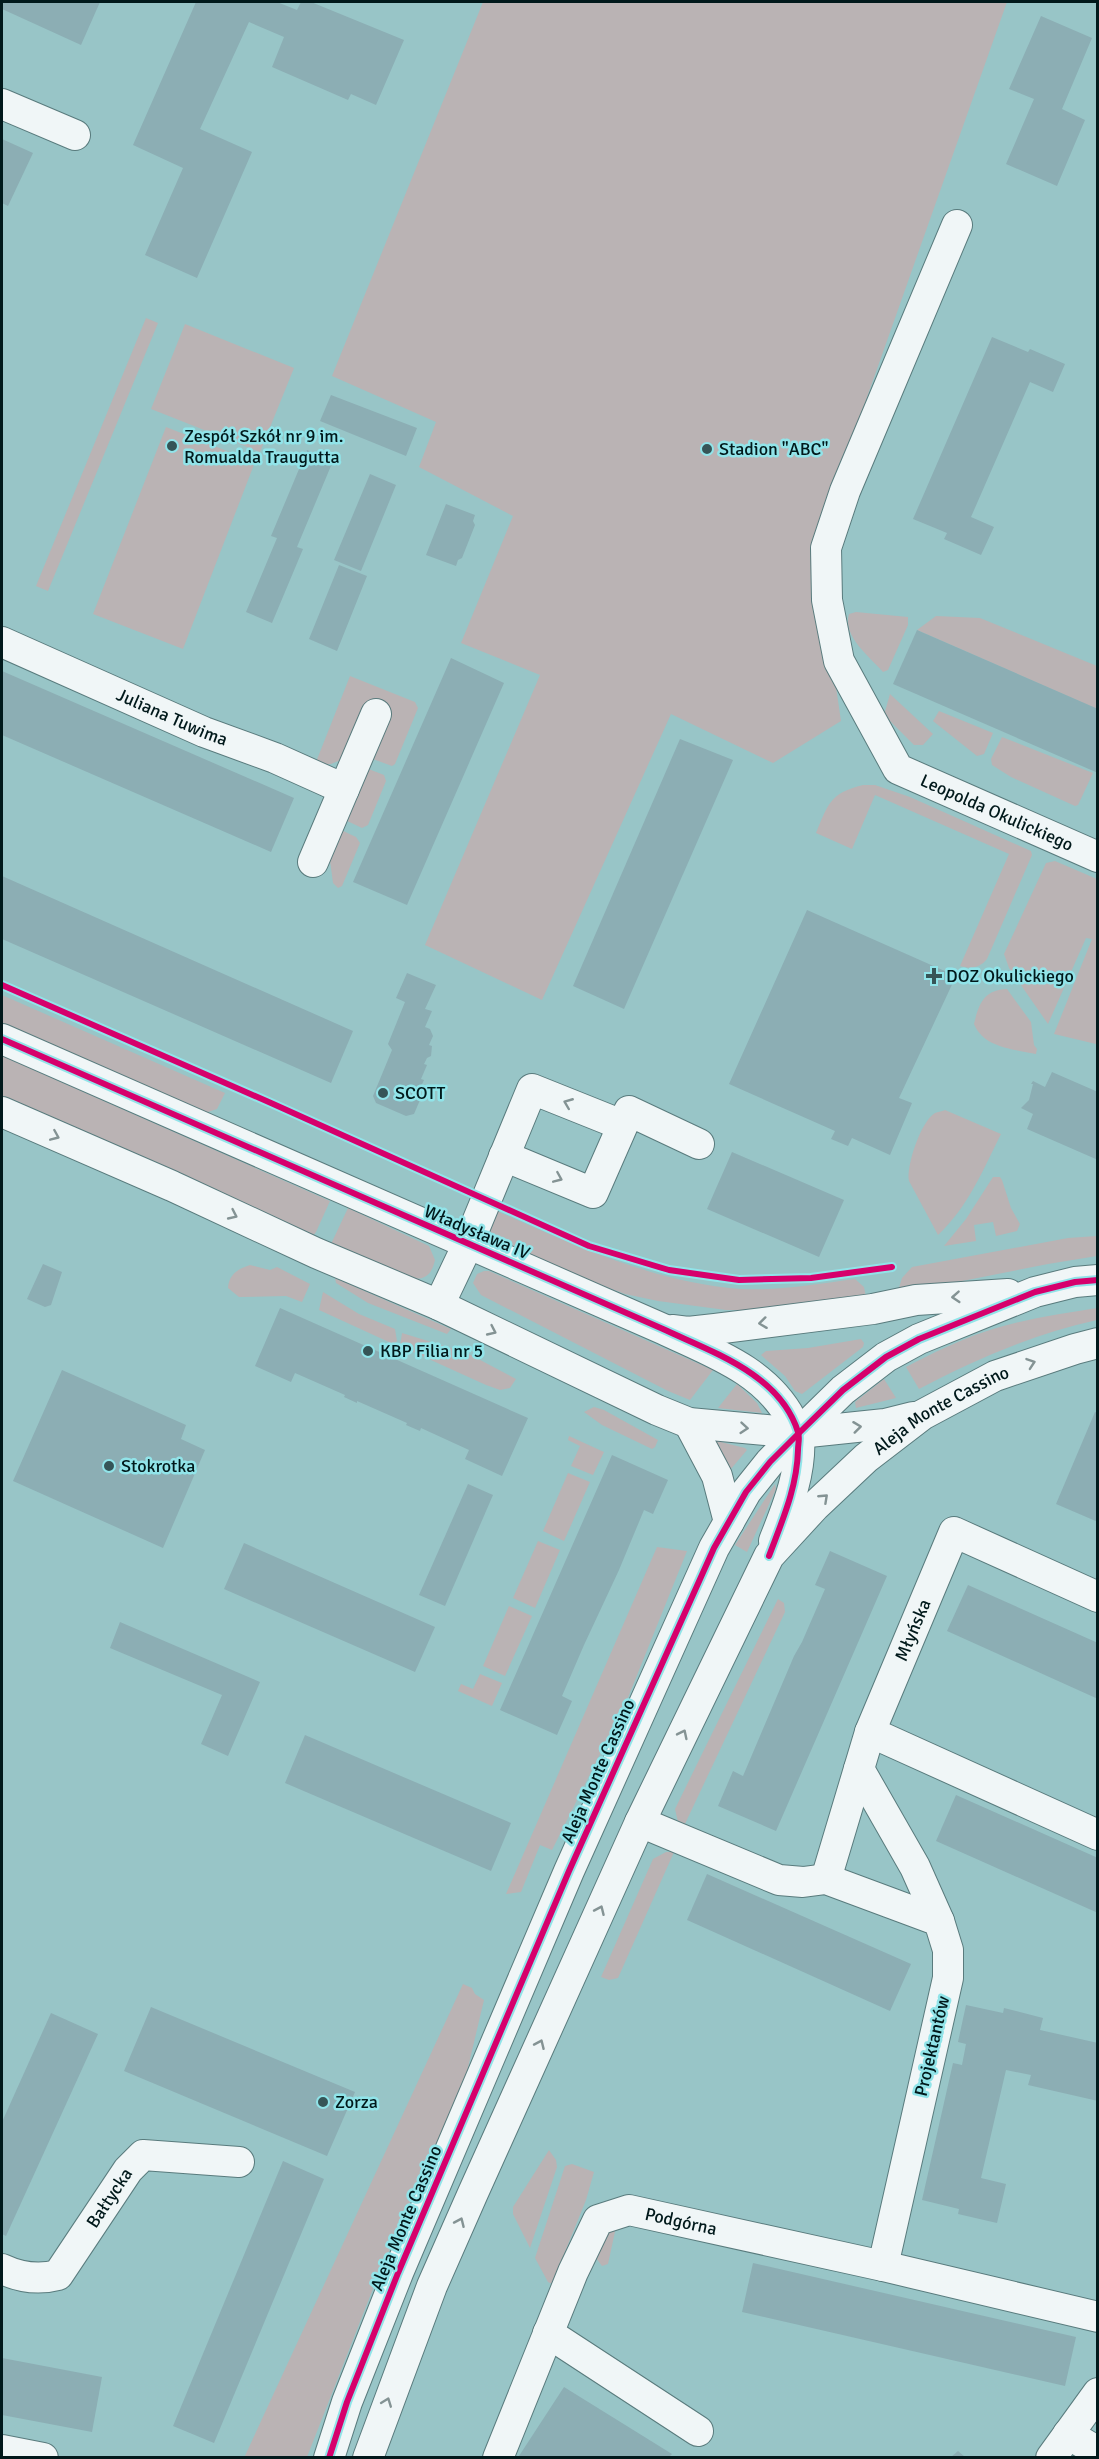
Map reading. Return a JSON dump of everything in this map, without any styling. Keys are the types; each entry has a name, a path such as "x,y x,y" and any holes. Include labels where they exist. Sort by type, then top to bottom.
{"street":[{"path":"2,104 75,135"},
{"name":"Leopolda Okulickiego","path":"957,225 845,491 826,548 827,600 839,661 898,769 1098,857"},
{"name":"Juliana Tuwima","path":"2,642 204,732 274,758 344,789"},
{"path":"313,861 376,714"},
{"name":"Władysława IV","path":"2,1039 663,1329 735,1364 765,1384 784,1406 799,1433"},
{"path":"439,1305 468,1244 532,1089 622,1125"},
{"path":"504,1156 593,1193 628,1111 699,1144"},
{"path":"2,1112 172,1186 316,1253 439,1305 647,1406 689,1423 799,1433 885,1424 922,1415"},
{"name":"Aleja Monte Cassino","path":"329,2457 347,2402 394,2284 544,1929 714,1548 746,1492 770,1462 843,1390 886,1357 919,1339 1035,1292 1075,1282 1098,1280"},
{"path":"663,1329 688,1332 873,1310 916,1300 1035,1292"},
{"name":"Aleja Monte Cassino","path":"368,2457 432,2286 640,1822 769,1556 815,1506 867,1458 922,1415 995,1376 1075,1348 1098,1343"},
{"path":"689,1423 717,1476 729,1522"},
{"path":"769,1556 794,1490 799,1433"},
{"name":"Młyńska","path":"826,1879 870,1732 954,1532 1098,1597"},
{"path":"870,1732 1098,1835"},
{"name":"Projektantów","path":"859,1769 915,1867 939,1921 948,1950 948,1978 883,2266"},
{"path":"640,1822 780,1880 803,1882 826,1879 939,1921"},
{"name":"Bałtycka","path":"2,2269 36,2278 58,2275 128,2170 143,2156 239,2162"},
{"name":"Podgórna","path":"498,2457 548,2333 598,2220 629,2210 883,2266"},
{"path":"883,2266 1098,2317"},
{"path":"548,2333 698,2431"},
{"path":"1098,2393 1060,2446 1098,2452"},
{"path":"2,2450 43,2457"}],"shaded area":[{"path":"483,2 1007,2 815,544 841,721 773,763 671,714 542,1000 425,945 540,675 461,643 513,516 419,467 436,422 332,376"},
{"path":"146,318 158,323 48,591 36,586"},
{"path":"185,324 294,368 260,452 151,409"},
{"path":"166,427 255,462 183,649 93,614"},
{"path":"856,612 908,617 908,625 888,670 883,672 853,638 848,622 849,614"},
{"path":"936,616 980,618 1097,666 1097,709 917,630"},
{"path":"350,676 415,702 418,708 395,764 392,766 370,758 343,759 321,765 316,762"},
{"path":"890,694 933,734 923,745 914,745 884,715"},
{"path":"939,711 993,733 984,754 977,756 933,721"},
{"path":"1002,737 1093,773 1078,805 1075,806 1011,777 992,765 991,759"},
{"path":"366,768 384,775 386,781 368,825 362,828 343,819"},
{"path":"863,785 875,785 910,797 1031,851 1032,855 987,959 978,966 960,966 1009,854 875,795 852,849 816,833 832,801 843,792"},
{"path":"339,829 356,837 360,843 342,886 338,888 333,883 329,853"},
{"path":"1055,861 1097,879 1096,1044 1054,1034 1092,939 1086,938 1048,1024 1009,968 1004,954 1046,863"},
{"path":"1007,989 1031,1022 1036,1054 992,1043 979,1032 974,1024 984,999 993,992"},
{"path":"2,995 225,1093 217,1109 205,1113 2,1023"},
{"path":"2,1056 330,1201 316,1232 313,1236 2,1099"},
{"path":"945,1110 1001,1134 966,1200 938,1235 909,1181 909,1174 916,1144 925,1125 935,1113"},
{"path":"993,1177 1000,1177 1002,1180 1011,1208 1020,1224 1017,1231 996,1236 993,1222 974,1225 976,1241 944,1246 966,1219"},
{"path":"348,1208 429,1246 435,1260 430,1272 422,1278 414,1279 331,1244"},
{"path":"492,1209 613,1260 675,1278 740,1289 798,1287 855,1279 864,1287 866,1297 800,1310 726,1310 625,1294 498,1240 489,1230"},
{"path":"1097,1236 1097,1256 897,1294 902,1278 912,1267 1068,1238"},
{"path":"250,1265 270,1270 277,1267 310,1284 302,1302 286,1296 239,1297 228,1288 230,1279 242,1268"},
{"path":"489,1271 713,1370 690,1400 668,1391 481,1295 473,1283 477,1274"},
{"path":"335,1278 451,1329 447,1334 368,1303 336,1283"},
{"path":"323,1292 359,1314 395,1329 397,1341 395,1344 319,1310"},
{"path":"1097,1308 1097,1320 1051,1332 1006,1348 919,1389 906,1367 966,1338 987,1331 1028,1320"},
{"path":"402,1333 467,1353 516,1379 510,1388 500,1390 486,1385 400,1346"},
{"path":"861,1339 864,1343 863,1347 802,1394 795,1391 785,1376 761,1355 766,1351 808,1348"},
{"path":"884,1379 896,1398 856,1408 855,1402"},
{"path":"737,1384 757,1403 762,1413 718,1408"},
{"path":"594,1407 604,1410 658,1440 655,1447 652,1449 602,1425 584,1412"},
{"path":"569,1436 604,1452 593,1475 571,1466 580,1446 568,1440"},
{"path":"705,1438 745,1448 747,1450 730,1470"},
{"path":"568,1473 590,1482 564,1541 543,1531"},
{"path":"775,1484 776,1489 747,1552 735,1545"},
{"path":"538,1541 560,1550 535,1608 513,1598"},
{"path":"657,1547 687,1551 627,1700 552,1850 540,1845 521,1892 506,1894"},
{"path":"778,1599 784,1603 785,1612 684,1826 678,1822 675,1809"},
{"path":"509,1606 532,1616 505,1676 483,1666"},
{"path":"480,1674 502,1683 492,1706 458,1691 461,1684 473,1689"},
{"path":"666,1852 674,1852 618,1978 609,1980 601,1977 653,1859"},
{"path":"463,1984 472,1988 475,1994 484,2000 466,2076 378,2276 307,2457 244,2458"},
{"path":"549,2150 556,2160 557,2167 530,2248 513,2214 513,2207"},
{"path":"572,2164 594,2172 586,2200 552,2284 548,2282 535,2258 565,2166"},
{"path":"616,2227 608,2264 602,2266 596,2258 596,2239"}],"building":[{"path":"2,2 100,2 81,45 2,9"},
{"path":"196,2 277,2 297,10 301,2 311,2 404,40 376,105 351,94 348,100 272,67 284,37 249,22 200,129 252,152 197,278 145,255 183,168 133,145"},
{"path":"1041,16 1092,38 1062,109 1085,120 1057,186 1006,164 1034,99 1009,89"},
{"path":"2,139 33,153 8,206 2,203"},
{"path":"992,337 1028,352 1030,349 1065,364 1053,392 1030,382 971,517 994,527 981,555 944,539 947,533 913,519"},
{"path":"331,395 417,428 406,456 320,421"},
{"path":"307,450 333,461 297,547 303,549 272,623 246,612 277,538 271,536"},
{"path":"370,474 396,485 361,571 334,560"},
{"path":"446,504 475,515 473,521 475,525 462,558 458,560 456,566 426,555"},
{"path":"339,565 367,576 337,651 309,639"},
{"path":"917,630 1098,709 1098,773 893,684"},
{"path":"451,658 504,683 407,905 353,882"},
{"path":"2,671 294,798 271,852 2,735"},
{"path":"680,739 733,760 624,1009 573,986"},
{"path":"2,876 353,1031 331,1083 2,939"},
{"path":"807,910 956,976 899,1098 912,1103 890,1155 852,1138 848,1146 831,1139 835,1131 729,1084"},
{"path":"407,973 436,985 425,1009 432,1011 425,1027 430,1029 433,1036 429,1045 432,1046 431,1056 424,1064 427,1065 421,1079 424,1080 417,1095 420,1100 414,1114 406,1116 376,1103 373,1096 392,1050 388,1044 405,1002 396,998"},
{"path":"1052,1072 1098,1092 1098,1160 1027,1129 1033,1114 1021,1108 1029,1100 1033,1084 1031,1084 1033,1081 1045,1087"},
{"path":"732,1152 844,1200 819,1257 707,1209"},
{"path":"43,1264 62,1272 51,1305 45,1307 27,1299"},
{"path":"280,1308 528,1418 502,1476 465,1459 469,1450 421,1428 420,1431 406,1425 407,1423 357,1401 357,1403 344,1397 345,1395 295,1373 291,1382 255,1366"},
{"name":"Stokrotka","path":"62,1370 186,1425 181,1439 205,1450 163,1548 13,1481"},
{"path":"1095,1412 1098,1413 1098,1522 1056,1504"},
{"path":"612,1455 668,1480 653,1514 644,1510 584,1645 562,1696 572,1701 557,1735 500,1710"},
{"path":"468,1484 493,1495 445,1606 419,1595"},
{"path":"244,1543 435,1627 415,1672 224,1589"},
{"path":"830,1551 887,1576 776,1831 718,1806 733,1771 743,1776 802,1642 825,1589 815,1585"},
{"path":"968,1585 1098,1643 1098,1699 947,1631"},
{"path":"120,1622 260,1682 228,1756 201,1744 222,1695 110,1648"},
{"path":"305,1735 511,1823 491,1871 285,1783"},
{"path":"956,1795 1098,1858 1098,1913 936,1841"},
{"path":"707,1874 911,1964 890,2011 687,1920"},
{"path":"966,2005 1003,2013 1004,2008 1043,2018 1040,2030 1098,2043 1098,2101 1028,2085 1031,2075 1006,2070 981,2178 1006,2184 997,2223 958,2214 959,2209 922,2200 953,2063 962,2065 966,2044 958,2042"},
{"path":"151,2007 355,2092 327,2156 124,2071"},
{"path":"51,2013 98,2034 6,2236 2,2234 2,2122"},
{"path":"283,2161 324,2179 214,2443 173,2426"},
{"path":"753,2263 1076,2337 1065,2386 742,2312"},
{"path":"2,2358 102,2377 92,2432 2,2415"},
{"path":"564,2387 672,2454 669,2457 519,2456"},
{"path":"958,2451 965,2457 951,2457"}],"cycle path":[{"path":"2,985 589,1246 669,1270 739,1280 811,1278 892,1267"},
{"path":"2,1039 663,1329 742,1367 776,1395 789,1412 799,1434 792,1491 769,1556"},
{"path":"329,2458 347,2402 398,2273 569,1871 714,1548 746,1492 770,1462 843,1390 886,1357 919,1339 1035,1292 1075,1282 1098,1280"}],"place":[{"name":"Zespół Szkół nr 9 im. Romualda Traugutta","path":"172,446"},
{"name":"Stadion \"ABC\"","path":"707,449"},
{"name":"DOZ Okulickiego","path":"934,976"},
{"name":"SCOTT","path":"383,1093"},
{"name":"KBP Filia nr 5","path":"368,1351"},
{"name":"Stokrotka","path":"109,1466"},
{"name":"Zorza","path":"323,2102"}]}
